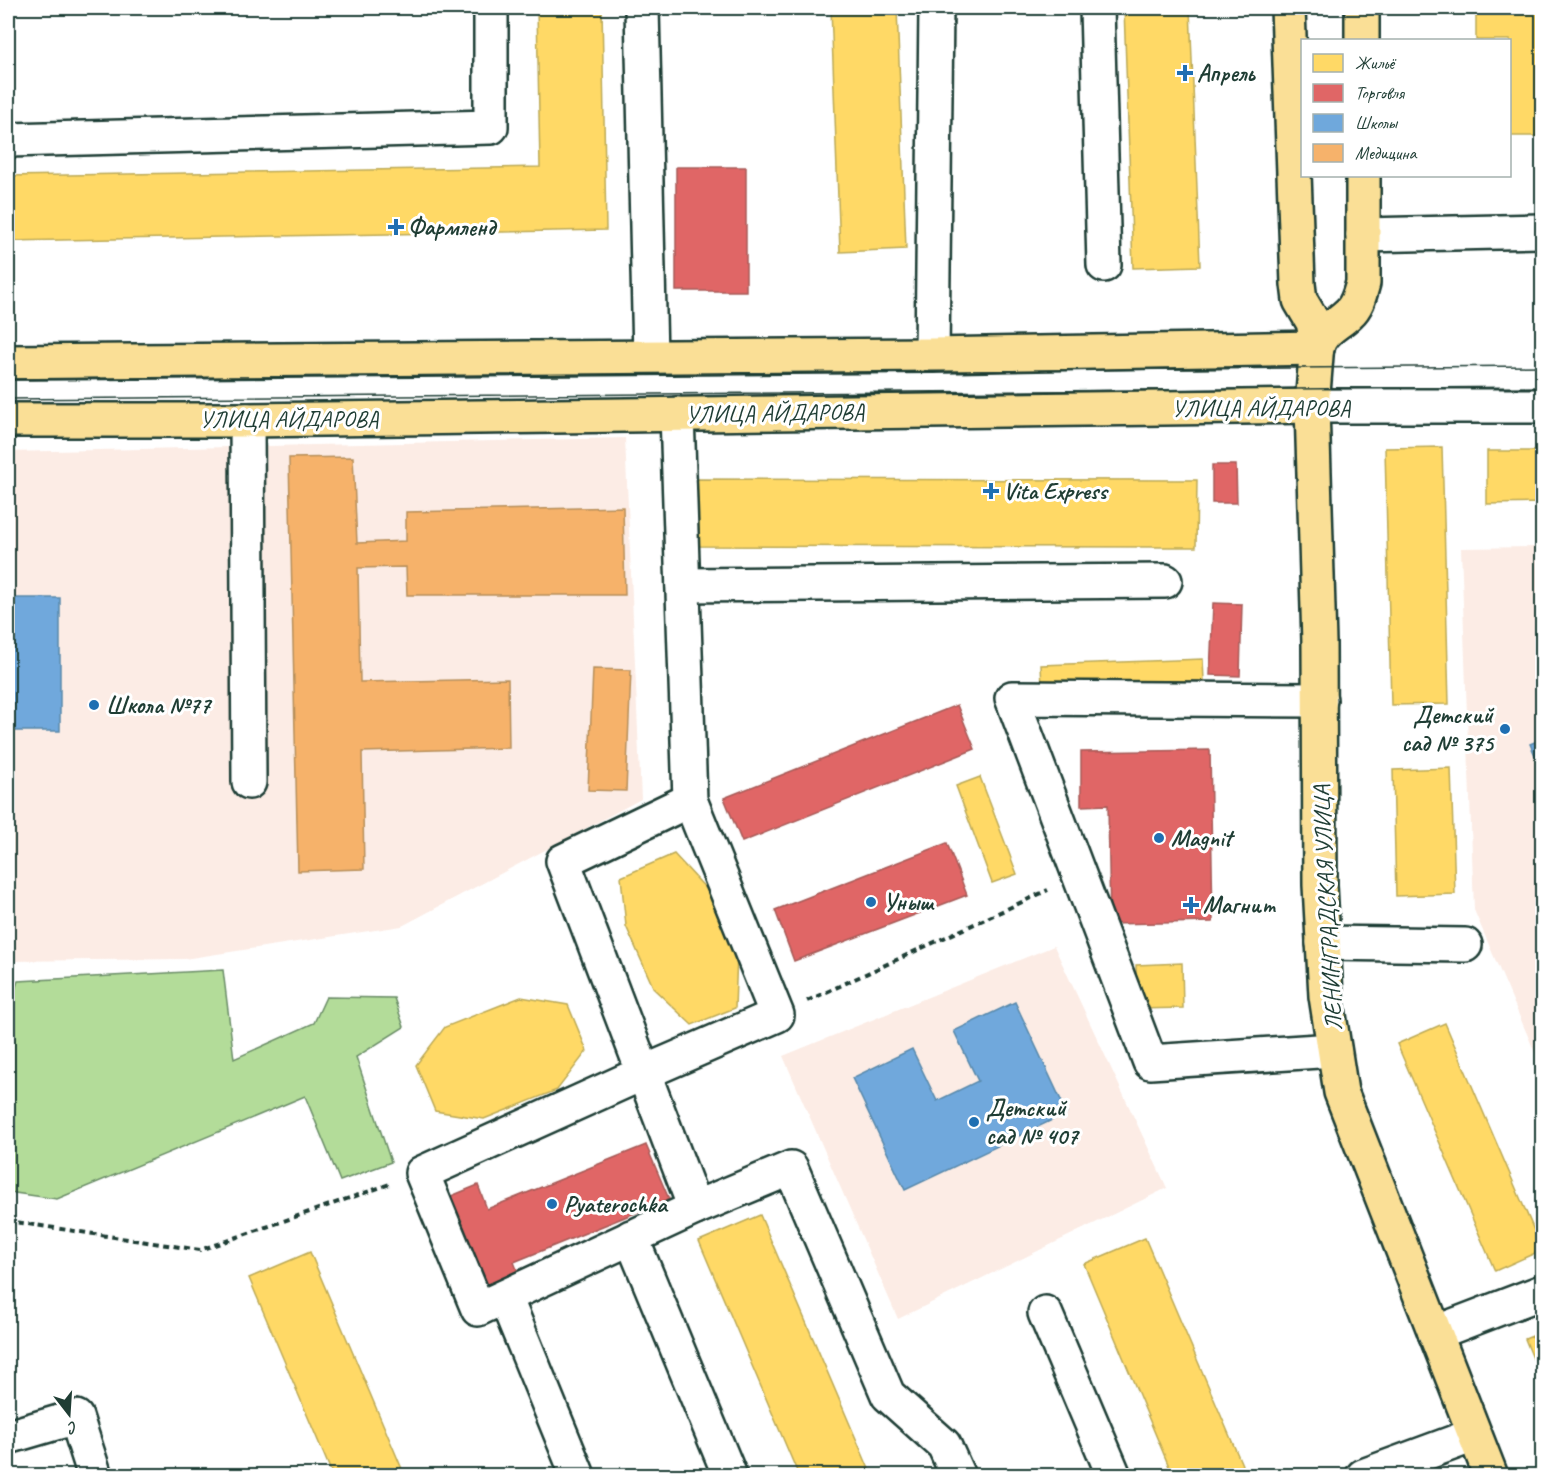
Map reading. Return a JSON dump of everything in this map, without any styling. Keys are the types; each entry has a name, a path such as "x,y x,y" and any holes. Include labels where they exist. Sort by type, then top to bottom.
{"main road":[{"name":"ЛЕНИНГРАДСКАЯ УЛИЦА","path":"1288,8 1298,284 1300,300 1316,330 1317,348 1312,406 1320,700 1320,885 1326,996 1341,1092 1491,1476"},
{"path":"1362,8 1362,39"},
{"path":"8,362 932,355 1317,348 1324,332 1349,314 1360,296 1363,283 1363,177"},
{"name":"УЛИЦА АЙДАРОВА","path":"8,420 247,420 1312,406"}],"street":[{"path":"8,140 491,127 491,8"},
{"path":"642,8 650,357"},
{"path":"932,355 936,8"},
{"path":"1097,8 1104,265"},
{"path":"1363,235 1542,231"},
{"name":"УЛИЦА АЙДАРОВА","path":"1312,406 1542,406"},
{"path":"677,414 690,800 777,1015 422,1173 478,1309 695,1208 791,1168 888,1395 944,1445 958,1476"},
{"path":"247,420 249,782"},
{"path":"683,585 1165,581"},
{"path":"1320,700 1012,698 1150,1062 1334,1050"},
{"path":"690,800 563,861 695,1208"},
{"path":"1323,943 1465,945"},
{"path":"631,1237 730,1476"},
{"path":"1435,1333 1542,1292"},
{"path":"505,1298 578,1476"},
{"path":"1045,1313 1114,1476"},
{"path":"8,1437 76,1417 95,1476"},
{"path":"1363,1476 1474,1435"}],"path":[{"path":"777,1015 1079,876"},
{"path":"8,1225 15,1222 200,1251 422,1173"}],"shaded area":[{"path":"625,438 641,799 402,926 184,959 8,961 8,452"},
{"name":"Детский сад № 375","path":"1542,547 1542,1069 1474,910 1461,548"},
{"name":"Детский сад № 407","path":"1054,946 1167,1188 898,1319 783,1056"}],"green space":[{"path":"8,785 11,785 12,885 8,885"},
{"path":"223,970 234,1059 314,1023 326,997 394,998 404,1027 356,1057 391,1162 340,1181 305,1096 57,1199 8,1192 8,1009 18,981"}],"building: Жильё":[{"path":"537,8 602,8 606,230 8,241 8,176 540,167"},
{"path":"831,8 897,8 906,249 840,252"},
{"path":"1124,8 1190,8 1200,266 1133,268"},
{"path":"1476,8 1542,8 1542,136 1511,136 1511,39 1476,39"},
{"path":"1442,447 1449,704 1391,705 1385,448"},
{"path":"1487,451 1542,451 1542,503 1487,504"},
{"path":"689,479 1197,480 1196,547 688,546"},
{"path":"1203,659 1204,681 1042,687 1041,665"},
{"path":"1451,768 1455,894 1396,896 1393,770"},
{"path":"980,777 1017,874 992,883 956,786"},
{"path":"674,854 710,893 737,953 735,1008 692,1025 654,989 626,926 621,877"},
{"path":"1182,963 1183,1008 1137,1009 1136,965"},
{"path":"521,997 568,1005 587,1051 557,1090 484,1119 435,1111 416,1065 445,1027"},
{"path":"1445,1023 1542,1249 1495,1271 1397,1044"},
{"path":"760,1215 872,1476 799,1476 699,1241"},
{"path":"1145,1238 1243,1467 1223,1476 1173,1476 1084,1264"},
{"path":"310,1252 405,1476 333,1476 249,1278"},
{"path":"1542,1332 1542,1380 1525,1339"}],"building: Торговля":[{"path":"676,167 746,167 746,291 676,291"},
{"path":"1212,465 1236,465 1237,503 1212,503"},
{"path":"1213,603 1242,604 1240,676 1210,675"},
{"path":"957,705 975,749 742,842 724,798"},
{"path":"1210,750 1213,922 1110,924 1108,805 1081,806 1081,752"},
{"name":"Уныш","path":"947,843 967,895 794,961 775,910"},
{"path":"646,1145 669,1199 514,1262 520,1277 482,1292 444,1199 478,1185 487,1209"}],"building: Школы":[{"path":"8,598 60,598 60,731 8,731"},
{"path":"1542,739 1542,771 1530,744"},
{"path":"1015,1002 1067,1113 905,1190 852,1078 912,1049 937,1101 978,1081 954,1031"}],"building: Медицина":[{"path":"353,457 357,543 406,541 406,512 623,507 625,595 407,595 406,567 358,568 360,682 508,679 509,748 362,752 364,869 298,871 289,458"},
{"path":"593,669 631,670 626,791 588,790"}],"tram line":[{"path":"8,379 1542,366"},
{"path":"8,399 1542,387"}],"place":[{"name":"Апрель","path":"1185,73"},
{"name":"Фармленд","path":"396,227"},
{"name":"Vita Express","path":"991,491"},
{"name":"Школа №77","path":"94,705"},
{"name":"Детский сад № 375","path":"1505,729"},
{"name":"Magnit","path":"1159,838"},
{"name":"Уныш","path":"871,902"},
{"name":"Магнит","path":"1191,905"},
{"name":"Детский сад № 407","path":"974,1122"},
{"name":"Pyaterochka","path":"552,1204"}]}
